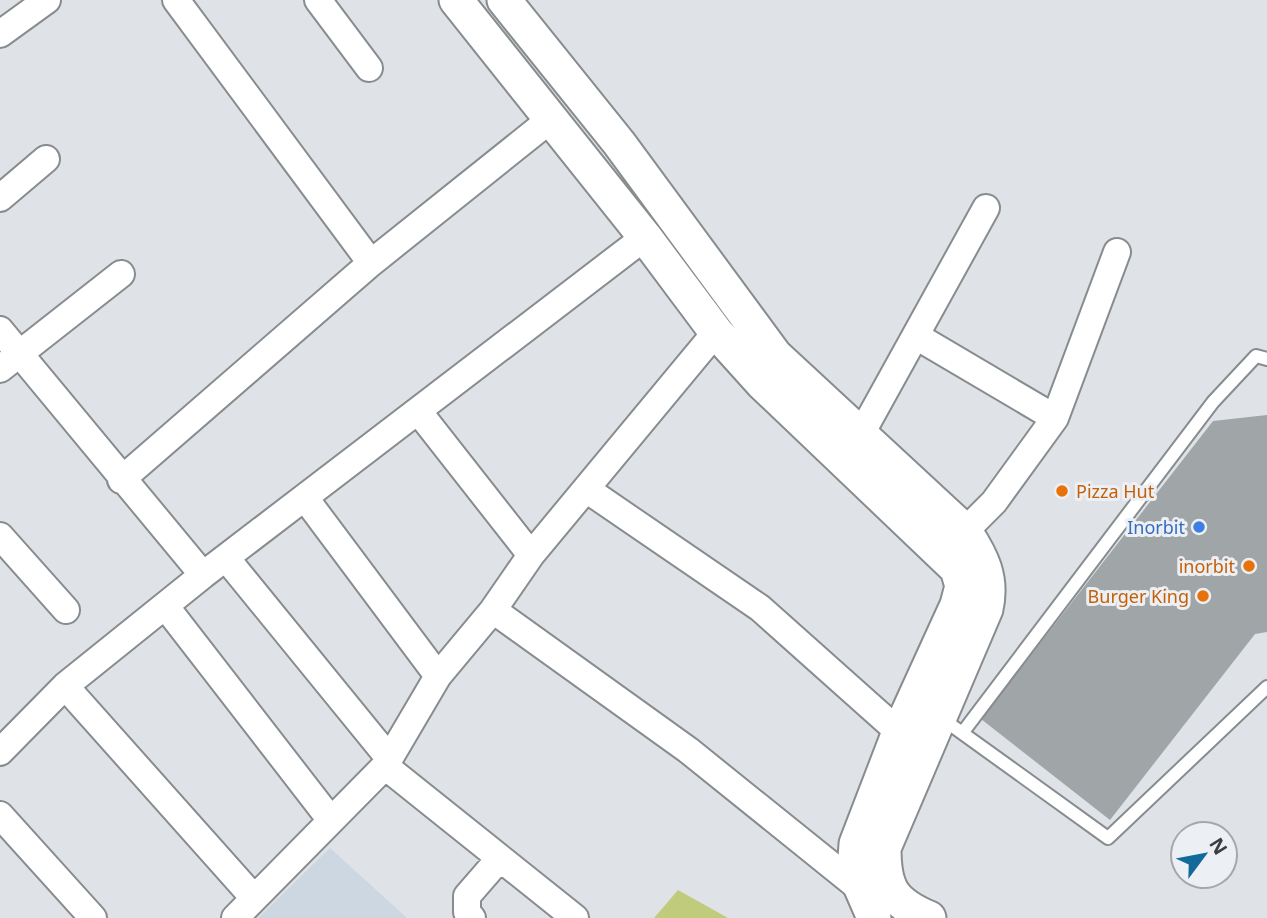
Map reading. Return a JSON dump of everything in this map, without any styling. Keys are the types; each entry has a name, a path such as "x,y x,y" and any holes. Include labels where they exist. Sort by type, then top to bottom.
{"street":[{"path":"0,34 47,0"},
{"path":"318,0 369,68"},
{"path":"456,0 645,237 716,332 762,383 957,569 962,586 913,740 884,848 884,875 892,892 901,904 929,918"},
{"path":"504,0 619,143 775,355 965,531 984,564 989,595 951,724 913,740 856,844 853,872 857,886 874,918"},
{"path":"191,4 371,263"},
{"path":"121,480 371,263 551,119"},
{"path":"0,198 46,159"},
{"path":"861,434 986,208"},
{"path":"0,752 65,686 203,575 645,237"},
{"path":"965,531 994,502 1055,418 1117,252"},
{"path":"10,362 121,274"},
{"path":"0,330 10,362 121,480 203,575"},
{"path":"235,918 387,762 438,676 493,610 531,555 716,332"},
{"path":"916,336 1055,418"},
{"path":"418,411 531,555"},
{"path":"586,489 760,608 913,740"},
{"path":"305,498 438,676"},
{"path":"0,536 66,610"},
{"path":"226,558 387,762 575,918"},
{"path":"166,607 330,819"},
{"path":"493,610 688,750 857,886"},
{"path":"65,686 254,898"},
{"path":"0,815 93,918"},
{"path":"472,918 467,912 467,896 500,858"}],"lane":[{"path":"1267,359 1256,356 1213,402 951,724 1108,838 1267,687"}],"shaded area":[{"path":"330,848 407,918 258,918"}],"green space":[{"path":"678,890 728,918 654,918"}],"building":[{"name":"Inorbit","path":"1267,415 1267,632 1255,634 1110,820 981,719 1213,421"}],"place":[{"name":"Pizza Hut","path":"1062,491"},
{"name":"Inorbit","path":"1199,527"},
{"name":"inorbit","path":"1249,566"},
{"name":"Burger King","path":"1203,596"}]}
